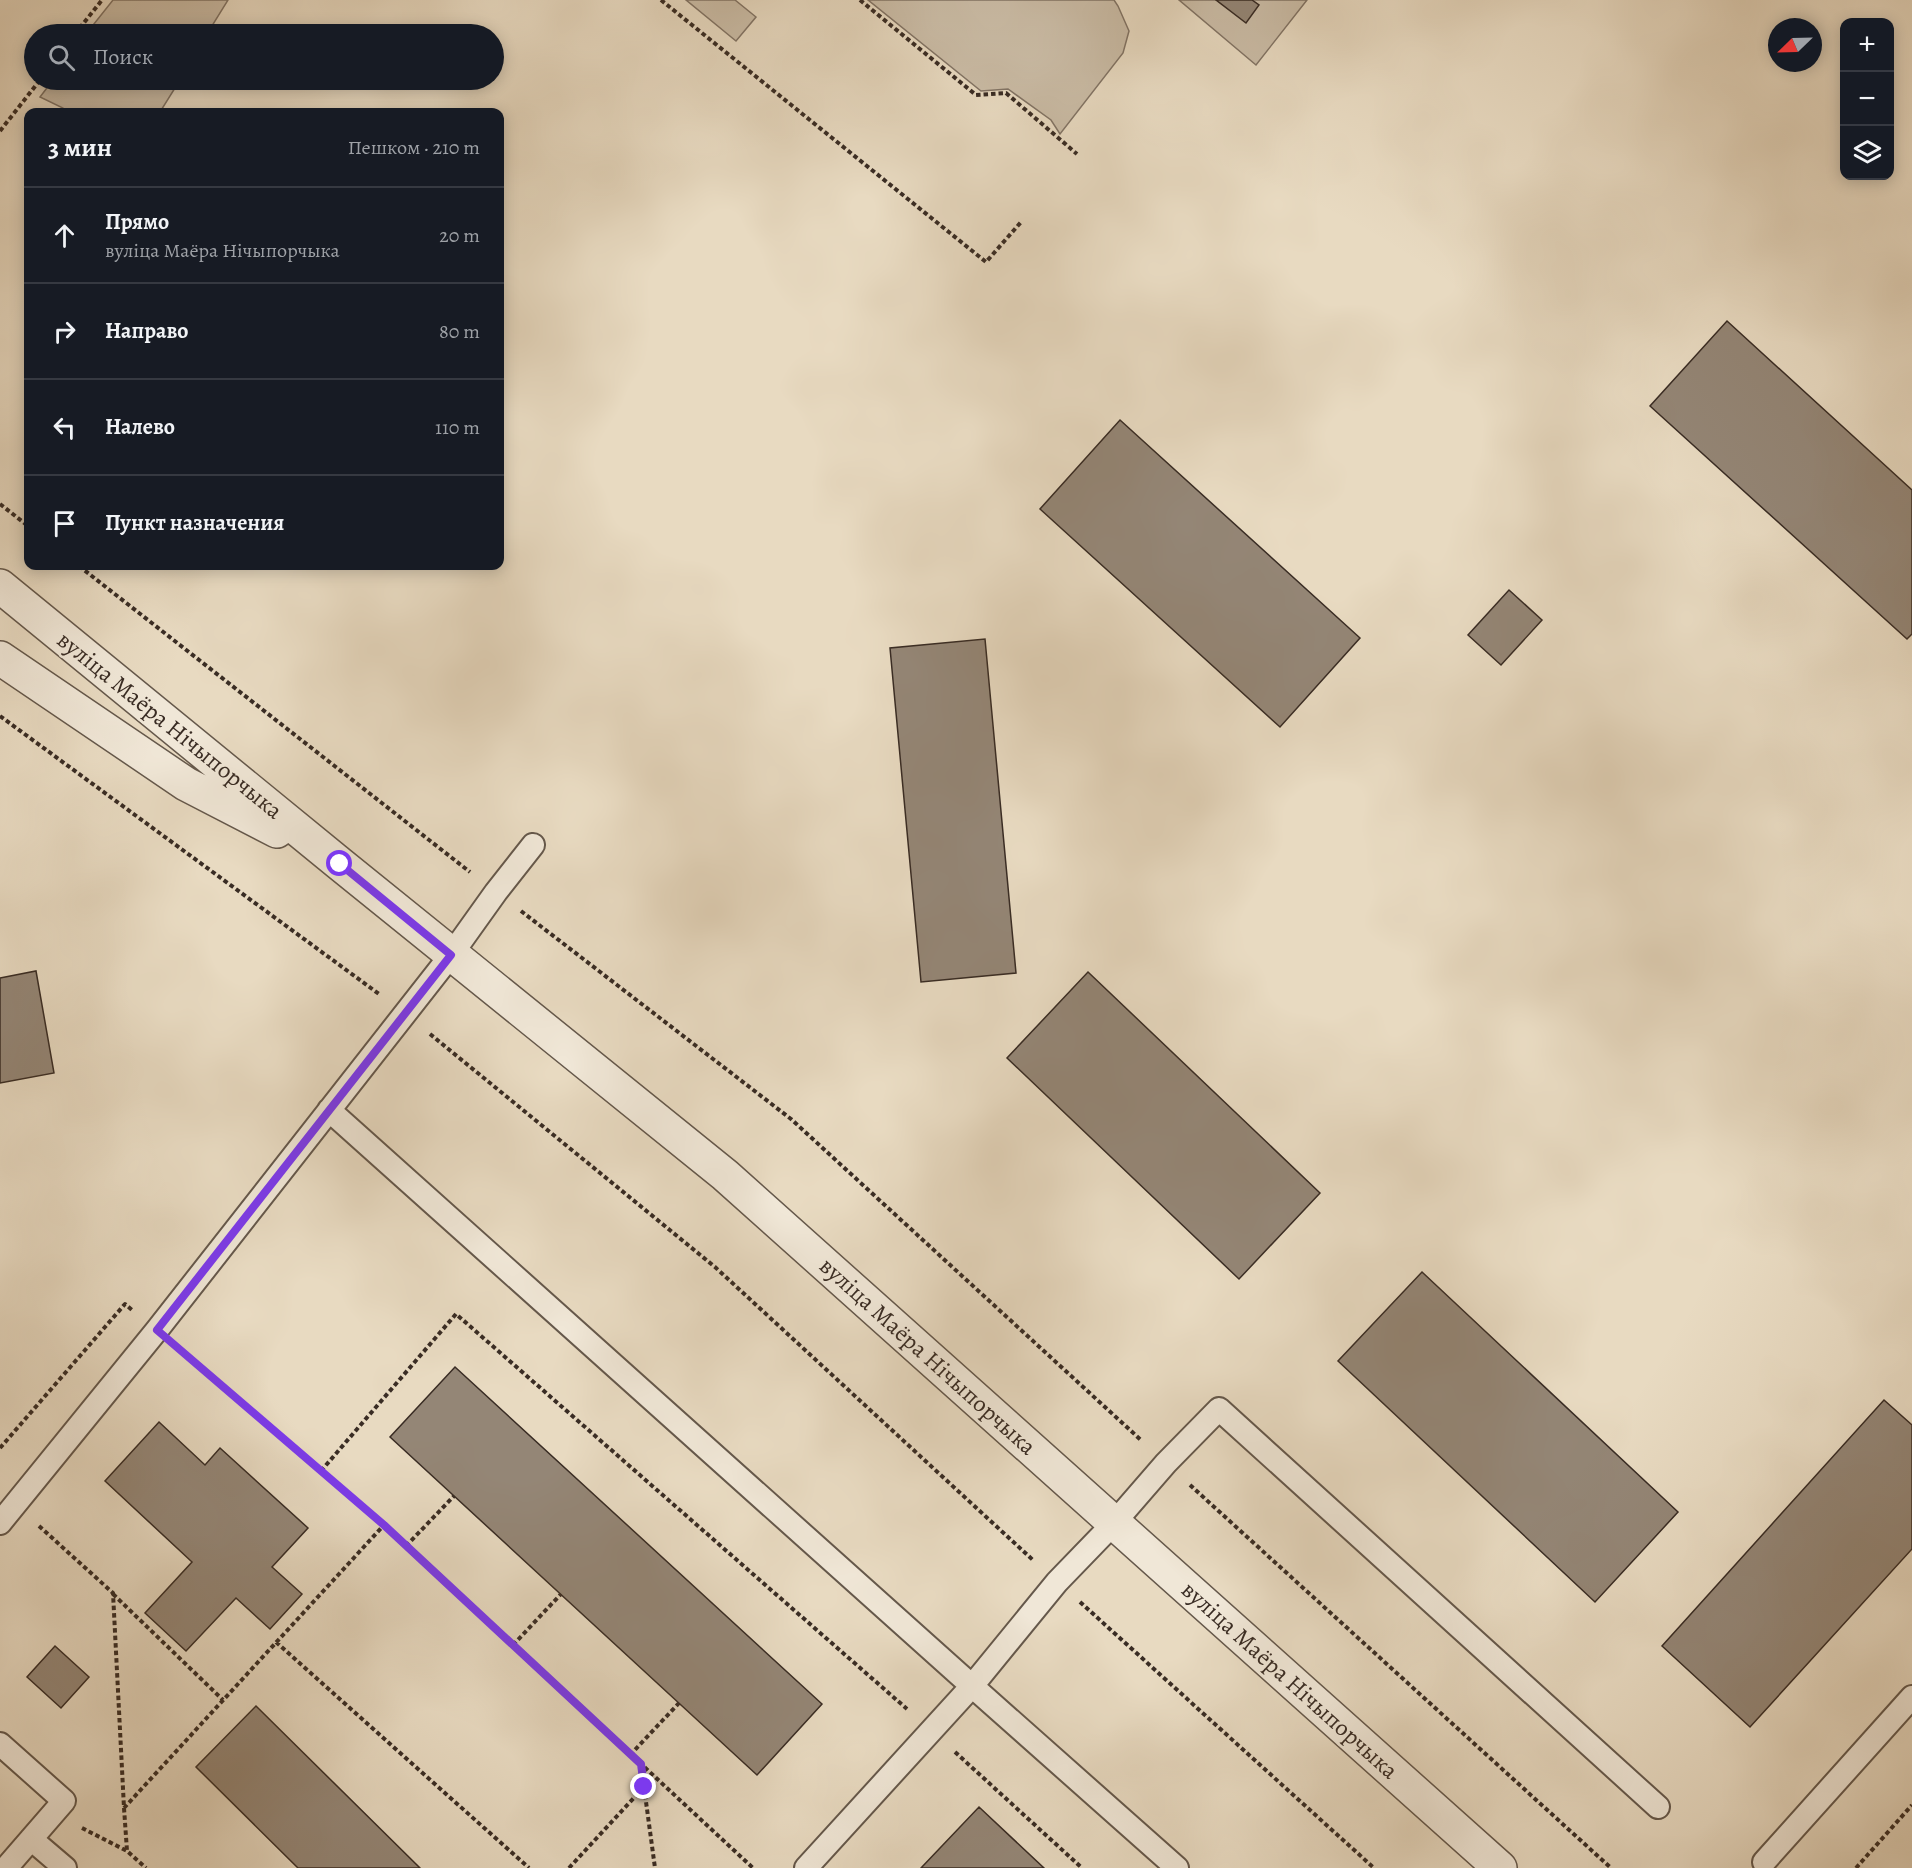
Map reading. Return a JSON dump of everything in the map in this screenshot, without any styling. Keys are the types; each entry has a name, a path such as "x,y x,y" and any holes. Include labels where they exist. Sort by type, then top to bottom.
{"street":[{"name":"вуліца Маёра Нічыпорчыка","path":"0,586 451,955 725,1175 1500,1868"},
{"name":"вуліца Маёра Нічыпорчыка","path":"0,658 186,784 340,864"}],"lane":[{"path":"0,1523 157,1330 451,955 533,844"},
{"path":"329,1110 1177,1868"},
{"path":"806,1868 972,1686 1057,1582 1219,1409 1658,1808"},
{"path":"1764,1862 1912,1697"},
{"path":"0,1744 64,1801 6,1868"},
{"path":"31,1839 65,1868"}],"path":[{"path":"83,24 102,0"},
{"path":"661,0 986,262 1022,221"},
{"path":"860,0 976,95 1006,93 1077,154"},
{"path":"0,131 32,90"},
{"path":"0,504 24,523"},
{"path":"84,570 791,1119 1611,1868"},
{"path":"0,716 405,1013 714,1267 1057,1582 1374,1868"},
{"path":"0,1448 125,1304 384,1525 753,1868"},
{"path":"321,1471 456,1314 931,1731 1082,1868"},
{"path":"406,1546 454,1496"},
{"path":"14,1504 113,1593 223,1700"},
{"path":"124,1808 384,1525"},
{"path":"113,1593 127,1851 146,1868"},
{"path":"513,1645 561,1594"},
{"path":"276,1642 529,1868"},
{"path":"630,1755 679,1703"},
{"path":"641,1764 654,1868"},
{"path":"569,1868 644,1787"},
{"path":"1856,1868 1912,1805"}],"shaded area":[{"path":"113,0 228,0 213,24 94,24"},
{"path":"686,0 735,0 756,17 736,41"},
{"path":"868,0 1114,0 1129,31 1123,53 1060,134 1051,120 1008,89 981,91"},
{"path":"1179,0 1307,0 1256,65"},
{"path":"45,90 174,90 162,108 63,108 40,97"}],"building":[{"path":"1216,0 1252,0 1259,5 1246,23"},
{"path":"1727,321 1912,490 1912,634 1907,639 1650,406"},
{"path":"1120,420 1360,638 1280,727 1040,509"},
{"path":"1509,590 1542,620 1501,665 1468,635"},
{"path":"985,639 1016,973 921,982 890,648"},
{"path":"36,971 54,1073 0,1083 0,978"},
{"path":"1088,972 1320,1193 1239,1279 1007,1058"},
{"path":"1422,1272 1678,1512 1595,1602 1338,1361"},
{"path":"455,1367 822,1704 757,1775 390,1437"},
{"path":"1884,1400 1912,1425 1912,1549 1750,1727 1662,1646"},
{"path":"159,1422 205,1465 220,1448 308,1528 272,1567 302,1594 270,1629 236,1598 186,1651 145,1613 192,1562 105,1481"},
{"path":"55,1646 89,1677 61,1708 27,1677"},
{"path":"256,1706 420,1868 298,1868 196,1767"},
{"path":"979,1807 1044,1868 921,1868"}],"route":[{"path":"340,864 451,955 157,1330 384,1525 641,1764 644,1787"}]}
